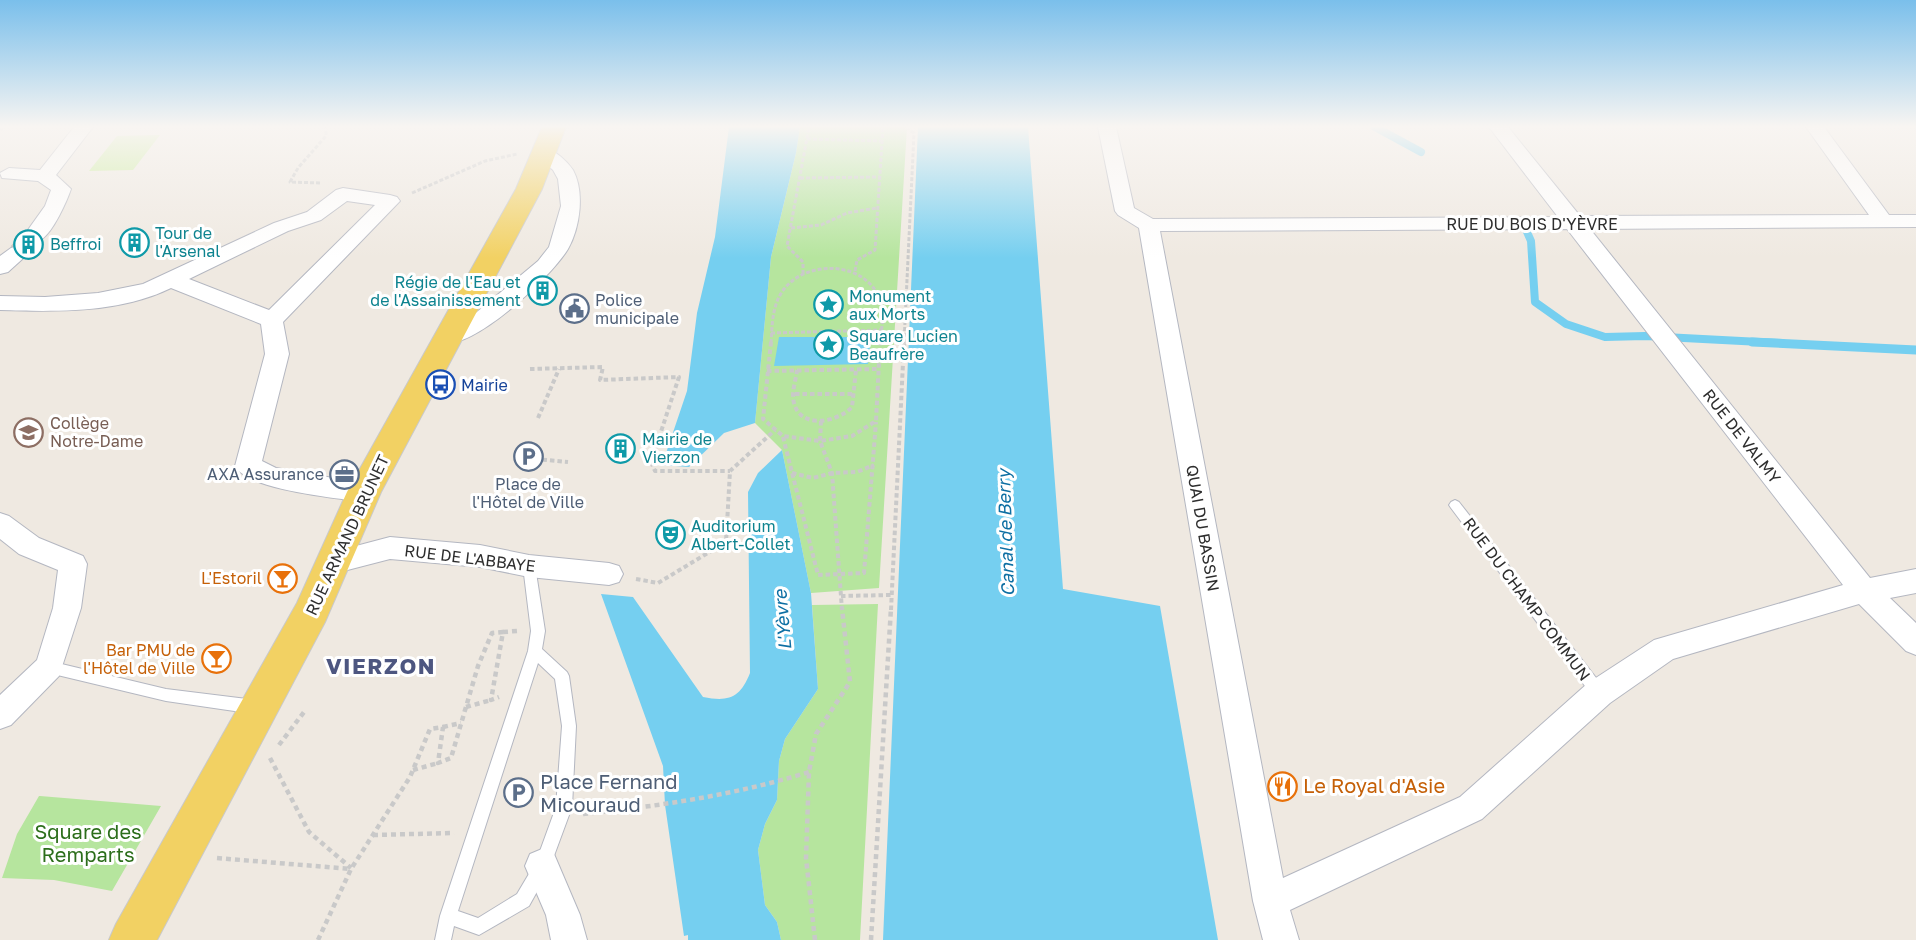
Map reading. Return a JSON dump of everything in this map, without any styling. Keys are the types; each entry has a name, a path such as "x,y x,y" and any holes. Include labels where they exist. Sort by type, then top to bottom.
{"main road":[{"name":"RUE ARMAND BRUNET","path":"132,940 312,611 364,492 530,189 537,171"}],"street":[{"path":"45,176 49,171"},
{"path":"448,338 473,327 546,266 559,247 571,206 568,179 563,171"},
{"path":"1116,171 1125,211 1149,225"},
{"name":"RUE DE VALMY","path":"1532,171 1864,591 1916,642"},
{"path":"1847,171 1884,222"},
{"path":"9,174 45,176 55,180 62,189 55,207 35,234"},
{"path":"0,303 45,304 98,300 149,290 281,227 314,216 343,194 390,201 272,320"},
{"name":"RUE DU BOIS D'YÈVRE","path":"1149,225 1916,222"},
{"name":"QUAI DU BASSIN","path":"1149,225 1270,901 1281,940"},
{"path":"0,267 18,253"},
{"path":"170,280 272,320"},
{"path":"272,320 277,354 248,465 272,477 364,492"},
{"path":"0,524 29,546 73,564 67,608 49,667 0,715"},
{"name":"RUE DE L'ABBAYE","path":"332,563 390,548 480,556 529,566 609,574"},
{"name":"RUE DU CHAMP COMMUN","path":"1270,901 1471,808 1599,693 1664,649 1864,591 1916,581"},
{"path":"542,866 563,915 569,940"}],"lane":[{"name":"RUE DU CHAMP COMMUN","path":"1455,505 1599,693"},
{"path":"443,940 448,916 536,651 538,631 529,566"},
{"path":"448,916 479,927 523,900 542,866 564,807 569,726 562,676 536,651"},
{"path":"49,667 166,695 259,707"}],"path":[{"path":"296,171 290,182 322,183"},
{"path":"407,195 462,171"},
{"path":"801,171 787,246 803,262 803,274"},
{"path":"855,271 857,260 875,250 880,171"},
{"path":"871,940 892,595 912,171"},
{"path":"800,178 880,177"},
{"path":"791,228 821,225 847,213 878,208"},
{"path":"783,436 818,575 864,573 874,465 882,307 876,291 865,278 855,271 832,268 803,274 778,293 771,333 763,419 783,436 820,441 852,436 876,421"},
{"path":"771,333 881,330"},
{"path":"530,369 603,367 600,380 679,377 651,462 655,471 730,471 775,430"},
{"path":"538,418 559,369"},
{"path":"767,370 878,369"},
{"path":"797,370 794,401 800,414 820,421 842,417 852,406 856,370"},
{"path":"795,394 855,394"},
{"path":"815,940 806,858 809,772 816,734 850,682 832,473 820,441 820,421"},
{"path":"535,459 568,462"},
{"path":"792,473 813,478 832,473 857,472 874,465"},
{"path":"609,574 658,583 726,542 730,471"},
{"path":"841,596 892,595"},
{"path":"515,642 518,631"},
{"path":"413,770 452,758 478,666 492,633 538,631"},
{"path":"491,700 503,632"},
{"path":"466,707 502,696"},
{"path":"304,712 269,759 309,832 351,869"},
{"path":"318,940 351,869 413,770 430,729 462,723"},
{"path":"438,763 443,726"},
{"path":"561,815 664,806 778,782 809,772"},
{"path":"373,835 459,832"},
{"path":"243,861 351,869"}],"green space":[{"name":"Square Lucien Beaufrère","path":"792,171 904,171 879,588 811,593 782,450 755,423 771,257"},
{"path":"878,604 860,940 781,940 777,922 765,905 758,850 765,824 777,800 779,761 785,739 818,689 812,605"},
{"name":"Square des Remparts","path":"39,796 161,806 112,891 54,880 2,878 17,834"}],"water":[{"path":"723,171 792,171 771,257 755,423 724,433 689,467 662,465 687,391 697,313 715,237"},
{"name":"Canal de Berry","path":"916,171 1031,171 1063,589 1160,606 1218,940 883,940"},
{"path":"779,337 871,337 868,364 774,366"},
{"name":"L'Yèvre","path":"782,450 811,593 818,689 785,739 779,761 777,800 765,824 758,850 765,905 777,922 781,940 688,940 688,935 684,936 665,805 663,766 601,594 633,597 703,697 720,699 738,693 750,673 748,492 758,473"}],"waterway":[{"path":"1527,232 1531,241 1535,302 1566,324 1605,337 1645,336 1782,343"},
{"path":"1752,342 1916,350"}],"tunnel":[{"path":"18,253 35,234"}],"place":[{"name":"Tour de l'Arsenal","path":"134,242"},
{"name":"Beffroi","path":"29,244"},
{"name":"Régie de l'Eau et de l'Assainissement","path":"542,291"},
{"name":"Monument aux Morts","path":"828,305"},
{"name":"Police municipale","path":"574,309"},
{"name":"Square Lucien Beaufrère","path":"828,345"},
{"name":"Mairie","path":"440,385"},
{"name":"Collège Notre-Dame","path":"29,432"},
{"name":"Mairie de Vierzon","path":"621,448"},
{"name":"Place de l'Hôtel de Ville","path":"528,456"},
{"name":"AXA Assurance","path":"345,474"},
{"name":"Auditorium Albert-Collet","path":"670,535"},
{"name":"L'Estoril","path":"283,578"},
{"name":"Bar PMU de l'Hôtel de Ville","path":"216,659"},
{"name":"Le Royal d'Asie","path":"1282,786"},
{"name":"Place Fernand Micouraud","path":"519,793"}],"district":[{"name":"VIERZON","path":"381,666"}]}
